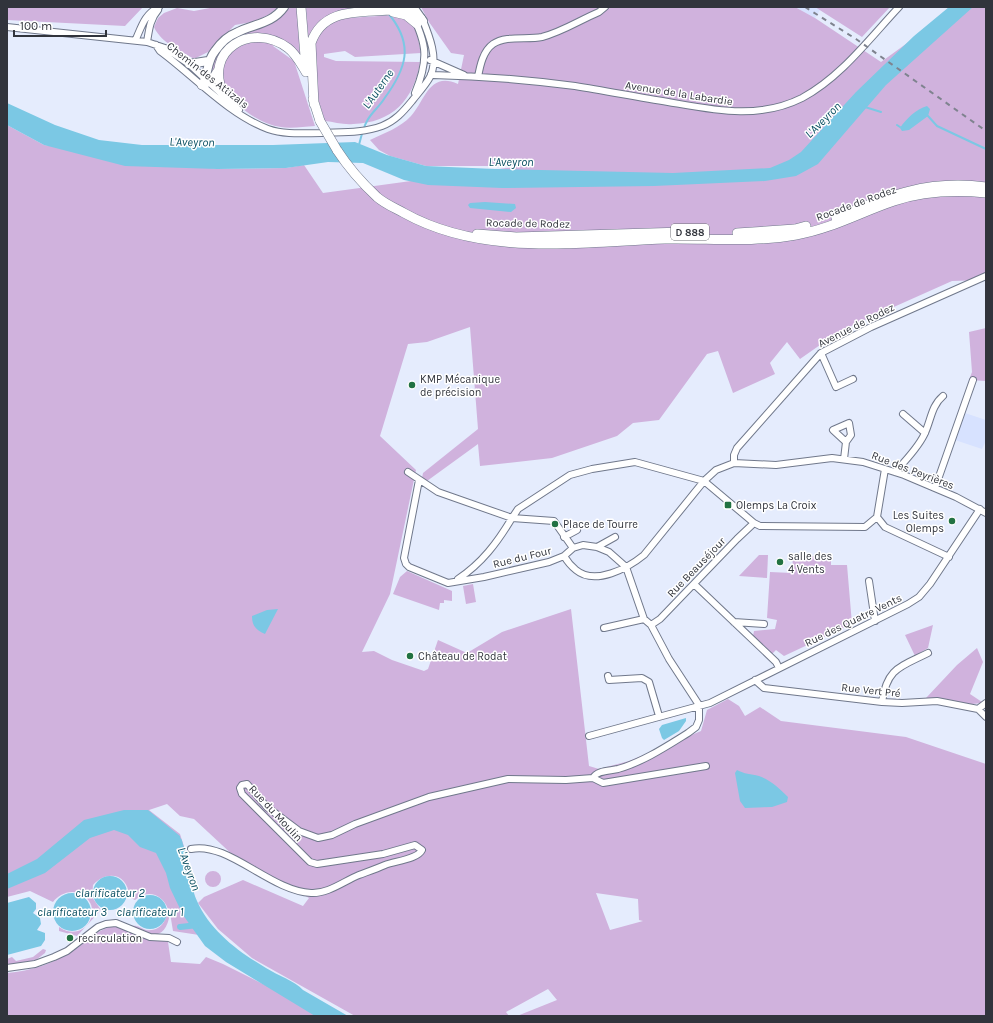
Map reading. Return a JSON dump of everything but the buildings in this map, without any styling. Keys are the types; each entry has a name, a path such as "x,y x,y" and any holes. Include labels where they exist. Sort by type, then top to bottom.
{"highway":[{"path":"301,7 306,72 314,104"},
{"path":"314,104 311,42 320,26 331,17 341,14 389,11 409,7"},
{"path":"389,11 406,15 420,23"},
{"path":"224,95 220,85 218,71 219,64 233,45 253,37 272,39 289,48 306,72"},
{"path":"206,82 218,71"},
{"name":"Rocade de Rodez","path":"314,104 320,121 346,164 371,190 417,220 453,234 490,242 532,244 687,238 754,238 795,235 834,226 894,201 916,196 930,193 958,191 986,193"},
{"name":"Rocade de Rodez","path":"391,204 434,222 481,234 516,237 741,233 795,229 825,222 888,196 926,187 957,184 986,187"}],"main road":[{"path":"206,82 208,60 215,50 235,33 270,20 284,7"},
{"path":"413,7 420,23"},
{"path":"189,64 208,60"}],"street":[{"path":"136,39 141,25 150,12 160,7"},
{"path":"147,42 149,27 153,15 160,7"},
{"path":"409,7 420,23"},
{"path":"417,7 424,42 425,58 431,74"},
{"path":"478,77 484,55 494,43 502,40 549,35 599,12 605,7"},
{"name":"Avenue de la Labardie","path":"431,74 574,86 720,111 761,111 791,103 820,87 848,63 899,7"},
{"name":"Chemin des Attizals","path":"7,28 136,39 165,48 189,64 206,82 248,120 269,130 286,133 351,132 365,130 392,121 403,112 431,74 433,62 431,44 420,23"},
{"name":"Chemin des Attizals","path":"156,45 160,51 224,95 248,120"},
{"path":"425,58 433,62"},
{"name":"Chemin des Attizals","path":"412,101 423,73 425,58"},
{"name":"Avenue de la Labardie","path":"433,62 466,76"},
{"name":"Avenue de Rodez","path":"734,463 734,455 737,448 821,354 871,327 986,276"},
{"path":"821,354 836,387 853,379"},
{"path":"935,488 973,380"},
{"path":"895,472 910,456 925,433 935,403 943,396"},
{"path":"903,414 925,433"},
{"path":"844,459 846,442"},
{"name":"Rue des Peyrières","path":"734,463 776,465 820,458 844,459 863,462 895,472 935,488 983,511"},
{"path":"457,580 474,568 487,556 518,509 570,475 623,463 634,462 704,481 754,523 765,527 865,527 877,517 885,469"},
{"path":"706,766 603,783 593,778 599,772 619,768 639,761 696,727 699,720 699,707 669,659 651,625 644,619 626,567 609,552 597,547 582,545 573,548 564,556 576,571 589,576 600,576 626,567 644,555 704,481 716,470 734,463"},
{"path":"408,472 450,498 512,518 554,521 573,548"},
{"name":"Rue du Four","path":"419,480 404,558 406,564 448,583 457,580 484,577 549,562 564,556"},
{"name":"Rue des Quatre Vents","path":"589,736 659,716 699,707 903,608 919,597 983,511"},
{"path":"877,517 885,527 949,557"},
{"name":"Rue Beauséjour","path":"651,625 660,619 754,523"},
{"path":"564,537 577,530"},
{"path":"597,547 615,538"},
{"path":"870,580 875,621"},
{"path":"694,584 776,662 779,668"},
{"path":"604,628 644,619"},
{"path":"734,622 764,624"},
{"path":"882,702 884,688 890,676 898,668 928,653"},
{"path":"608,676 609,680 642,678 649,682 659,716"},
{"name":"Rue Vert Pré","path":"755,680 764,688 882,702 902,703 937,701 978,709"},
{"path":"986,703 978,709 986,717"},
{"name":"Rue du Moulin","path":"191,849 205,848 220,852 267,879 297,891 312,893 328,890 359,875 398,860 415,857 420,854 422,850 415,845 383,854 317,864 310,862 242,794 240,788 242,785 247,784 267,806 299,831 309,836 318,838 332,836 354,824 429,797 508,779 566,780 593,778"},
{"path":"7,968 35,964 54,957 72,948 98,927 106,924 116,923 150,937 169,938 177,942"}],"shaded area":[{"path":"7,7 143,7 125,26 7,20"},
{"path":"215,7 279,7 268,15 252,22 235,25 208,52 194,59 166,42 157,33 154,27 158,18 164,13 177,8 194,11"},
{"path":"287,7 297,7 300,56 278,38 237,41 210,77 213,60 227,41"},
{"path":"306,7 402,7 340,11 325,18 313,30 308,40"},
{"path":"421,7 795,7 815,18 881,62 921,33 961,7 986,7 986,280 952,281 840,331 800,359 787,342 770,363 775,374 733,393 718,351 707,354 659,420 633,423 617,436 552,458 480,466 478,444 427,481 422,478 423,473 478,429 470,327 427,342 408,344 380,436 416,470 390,594 362,652 374,651 392,660 424,671 428,669 438,640 467,653 502,632 571,609 589,766 599,769 629,761 701,731 707,710 728,699 739,706 745,716 760,707 781,721 906,737 986,764 986,1016 517,1016 557,1000 548,989 506,1012 509,1016 355,1016 252,958 218,929 198,903 204,897 243,880 303,906 309,898 236,858 194,819 180,816 167,804 149,810 180,834 190,865 199,935 173,931 170,913 165,928 156,934 151,935 131,926 137,926 146,930 155,929 162,925 166,918 168,909 162,900 154,895 145,895 135,900 129,897 128,889 125,883 116,876 105,877 93,885 92,897 101,910 77,936 59,931 59,927 69,931 78,931 85,927 90,921 92,913 91,905 87,898 78,893 71,892 58,897 53,902 30,891 7,897 7,125 44,145 217,169 286,168 304,165 323,193 521,166 426,166 390,156 379,150 370,140 392,130 407,120 416,110 424,96 434,84 440,81 448,81 458,84 464,55 451,53 429,22","holes":["596,893 638,899 639,920 643,921 610,930"]},
{"path":"795,7 815,7 820,10 815,18"},
{"path":"815,7 890,7 862,37"},
{"path":"394,15 405,16 416,30 421,53 355,57 345,51 324,54 324,57 336,61 420,62 417,76 406,98 399,107 390,114 367,123 343,124 325,121 317,96 313,68 316,37 333,19"},
{"path":"255,41 275,43 273,46 294,61 315,126 286,128 269,124 254,117 241,107 230,95 224,83 222,70 226,59 236,49"},
{"path":"986,328 986,381 969,380 972,372 969,332"},
{"path":"962,412 986,420 986,441 982,449 952,439"},
{"path":"759,555 768,555 767,578 739,576"},
{"path":"793,555 831,557 831,565 847,565 852,624 784,656 776,650 772,654 753,636 754,631 775,629 777,620 767,618 770,572 792,573"},
{"path":"407,571 452,591 452,601 444,600 444,603 440,603 439,610 393,594 400,577"},
{"path":"473,584 476,602 466,604 463,586"},
{"path":"933,625 928,648 915,656 905,635"},
{"path":"977,648 983,662 970,694 982,702 971,704 926,698 957,665"},
{"path":"210,871 216,871 221,876 219,885 216,887 210,887 205,882 205,876"},
{"path":"114,926 128,928 168,942 171,962 200,964 206,957 327,1016 7,1016 7,973 34,968 67,955 98,932"},
{"path":"43,949 46,950 45,953 36,960 7,965 7,959 12,957 16,961 33,957"}],"water":[{"path":"949,7 973,7 886,85 818,164 796,176 765,181 654,186 502,188 428,185 404,180 363,163 328,162 286,168 217,169 125,166 44,145 7,125 7,103 55,125 99,140 142,145 273,145 355,142 387,155 426,166 495,169 673,173 770,168 789,160 801,152 856,92 914,36"},
{"path":"927,106 930,109 928,116 909,130 902,131 900,128 908,118 919,109"},
{"path":"485,202 515,204 516,208 511,212 470,208 468,205 470,203"},
{"path":"278,609 265,634 255,627 252,616 267,610"},
{"path":"686,718 686,721 679,731 664,740 662,738 659,729 662,725"},
{"path":"737,770 759,776 771,782 788,797 787,802 772,807 745,808 740,801 735,773"},
{"path":"124,810 148,810 180,836 181,844 178,846 182,861 187,863 192,887 197,901 209,922 226,940 270,971 291,981 303,990 348,1016 315,1016 226,962 205,946 183,915 156,853 140,847 128,835 114,830 90,838 45,873 7,889 7,874 37,859 84,820"},
{"name":"clarificateur 2","path":"107,876 113,876 117,877 124,883 127,893 126,900 120,907 113,910 107,910 103,909 96,903 93,896 93,890 94,886 100,879"},
{"name":"clarificateur 3","path":"68,893 76,893 86,898 90,905 90,919 86,926 76,931 68,931 58,926 56,923 53,916 53,908 58,898 61,896"},
{"name":"clarificateur 1","path":"147,895 153,895 157,896 164,902 167,912 166,919 160,926 153,929 147,929 143,928 136,922 133,915 133,909 134,905 140,898"},
{"path":"29,897 36,903 36,909 33,913 40,918 41,924 37,930 45,933 45,940 41,946 7,955 7,903"}],"waterway":[{"name":"L'Auterne","path":"359,145 366,124 371,115 392,88 402,67 404,57 402,36 388,13"},
{"path":"865,107 881,112"},
{"path":"928,116 937,126 986,149"},
{"name":"L'Aveyron","path":"176,838 179,841 187,869"},
{"path":"180,927 198,925"}],"railway":[{"path":"805,7 856,39 986,131"}],"place":[{"name":"KMP Mécanique de précision","path":"412,385"},
{"name":"Olemps La Croix","path":"728,505"},
{"name":"Les Suites Olemps","path":"952,521"},
{"name":"Place de Tourre","path":"555,524"},
{"name":"salle des 4 Vents","path":"780,562"},
{"name":"Château de Rodat","path":"410,656"},
{"name":"recirculation","path":"70,938"}]}
